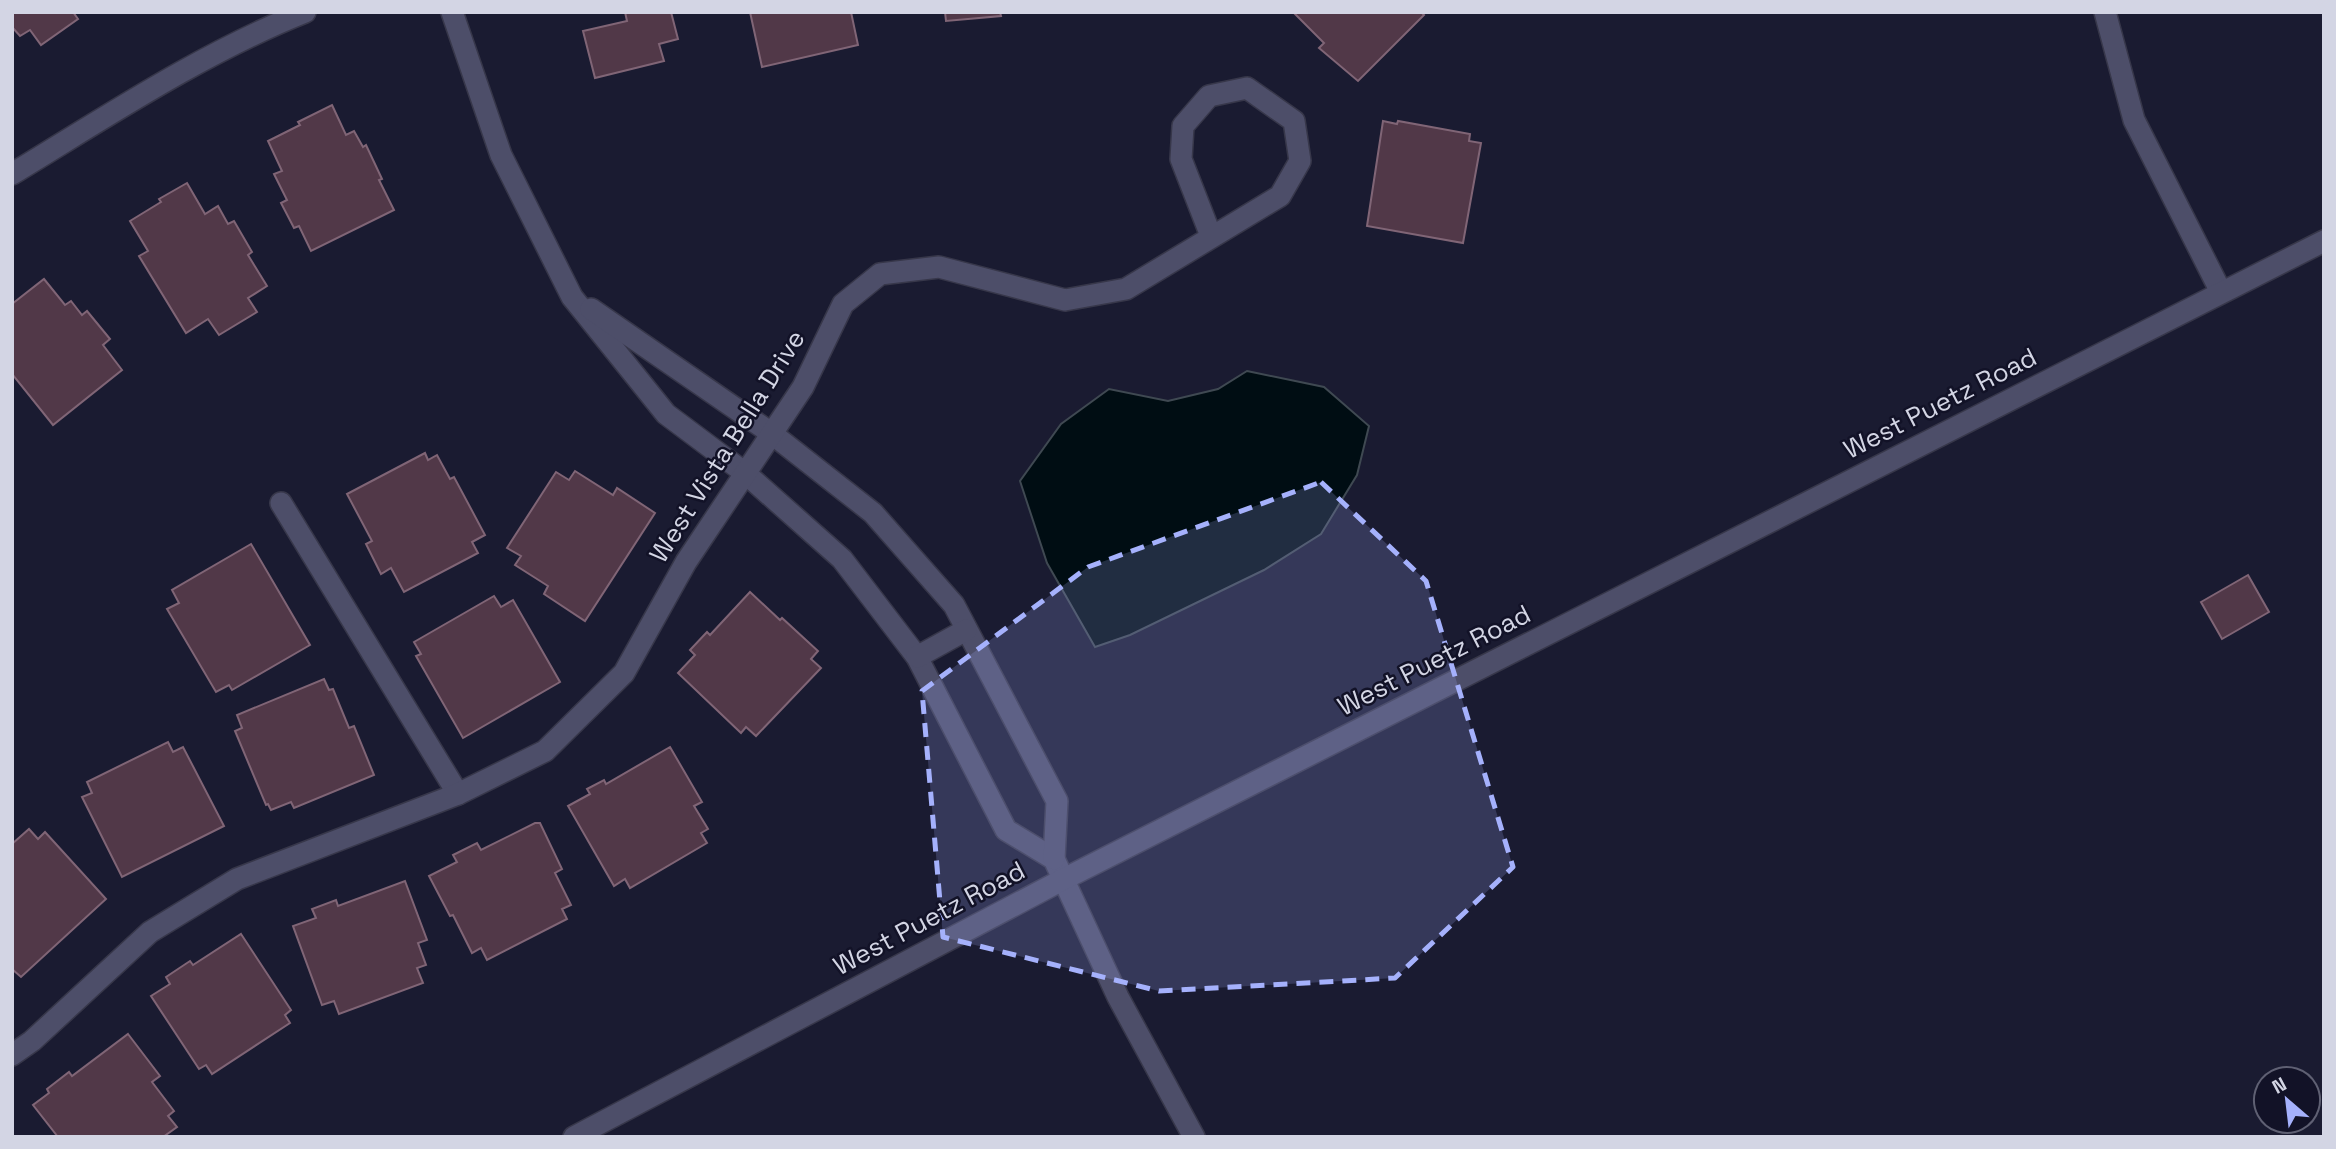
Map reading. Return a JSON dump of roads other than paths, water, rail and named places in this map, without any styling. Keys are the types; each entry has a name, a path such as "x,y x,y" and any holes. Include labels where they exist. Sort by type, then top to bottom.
{"street":[{"path":"12,174 143,94 274,24 305,12"},
{"path":"452,12 500,155 572,297 666,414 745,473 842,559 917,657 1006,830 1054,859"},
{"path":"2105,12 2134,120 2221,292"},
{"name":"West Vista Bella Drive","path":"12,1055 32,1041 150,932 237,879 458,794 545,751 624,673 686,562 803,387 844,304 880,274 939,267 1065,300 1126,289 1280,196 1300,161 1294,121 1247,88 1209,96 1183,127 1181,159 1211,236"},
{"name":"West Puetz Road","path":"573,1137 1064,879 2324,241"},
{"path":"572,297 771,433 873,513 954,605 1057,802 1054,859 1118,997 1194,1137"},
{"path":"281,503 458,794"},
{"path":"917,657 966,630"}]}
